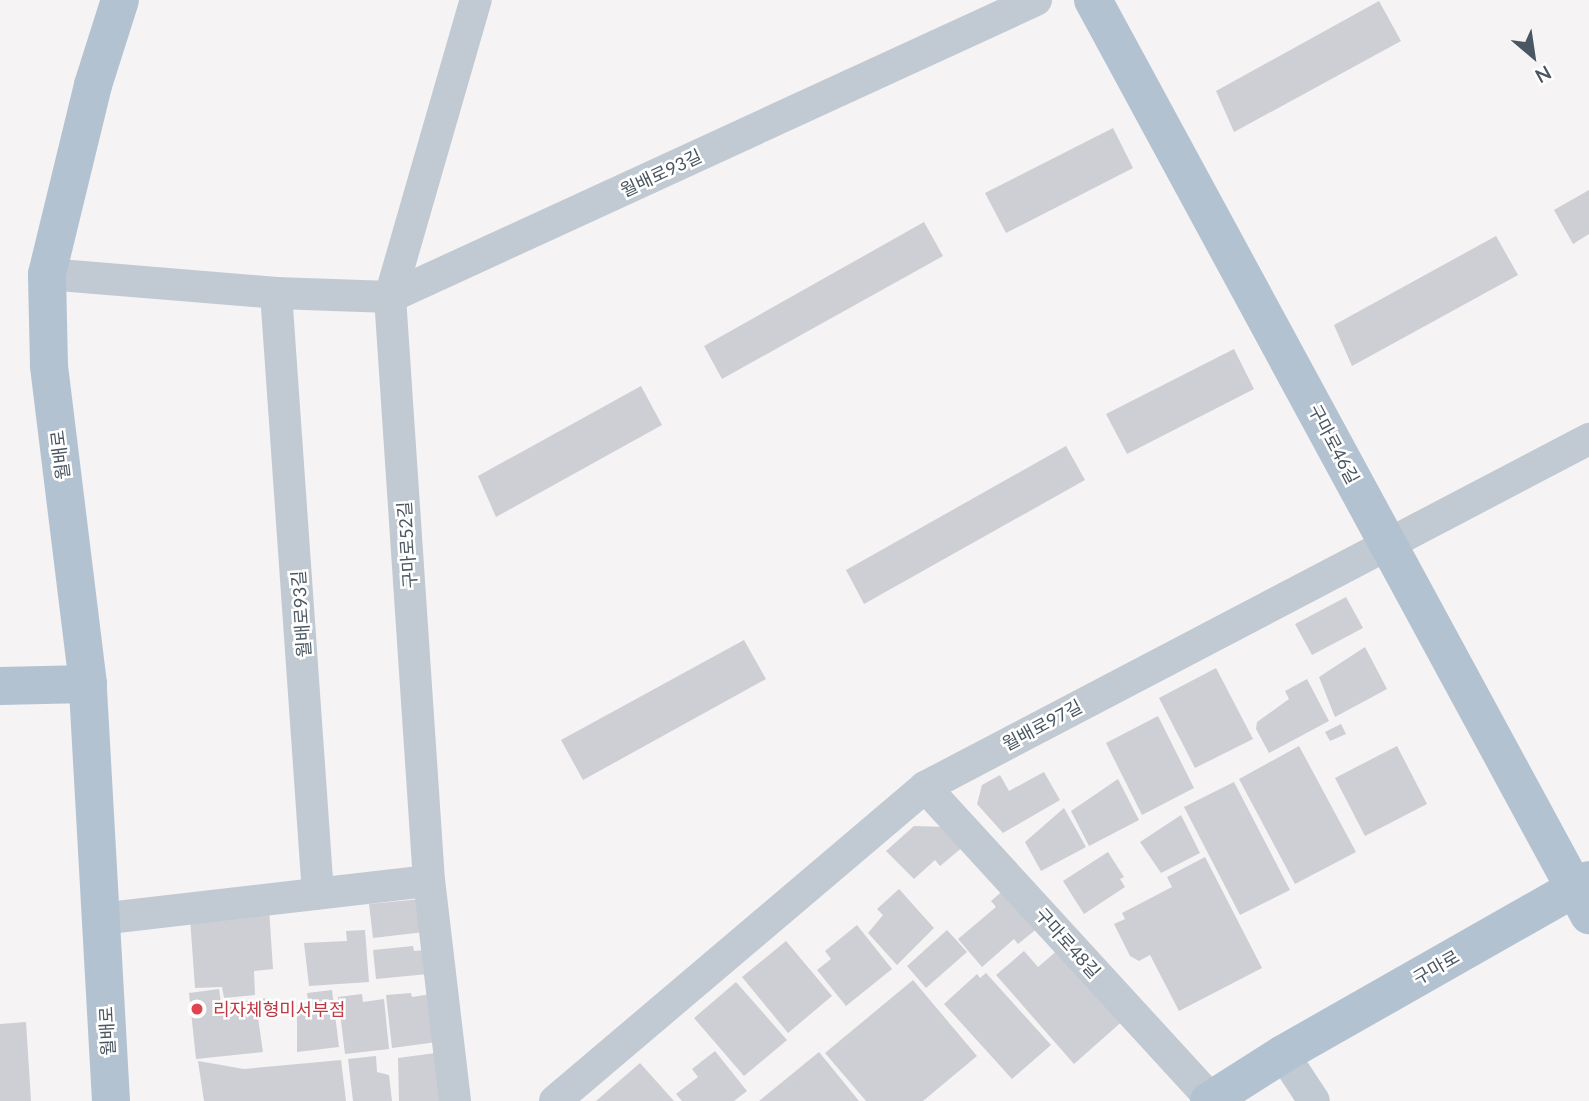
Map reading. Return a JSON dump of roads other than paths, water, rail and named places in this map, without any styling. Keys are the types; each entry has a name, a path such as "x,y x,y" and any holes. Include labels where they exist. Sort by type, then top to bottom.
{"main road":[{"name":"월배로","path":"111,1101 88,684 49,365 47,274 93,85 120,0"},
{"name":"구마로46길","path":"1093,0 1387,543 1584,894"},
{"path":"0,687 88,684"},
{"name":"구마로","path":"1210,1100 1283,1054 1584,894"}],"street":[{"name":"구마로52길","path":"455,1101 429,881 390,297 476,0"},
{"name":"월배로93길","path":"47,274 276,293 390,297 1036,0"},
{"name":"월배로93길","path":"276,293 318,894"},
{"name":"월배로97길","path":"555,1101 925,787 1589,439"},
{"name":"구마로48길","path":"925,787 1210,1100"},
{"path":"100,919 429,881"},
{"path":"1283,1054 1314,1101"}],"place":[{"name":"리자체형미서부점","path":"197,1009"}]}
